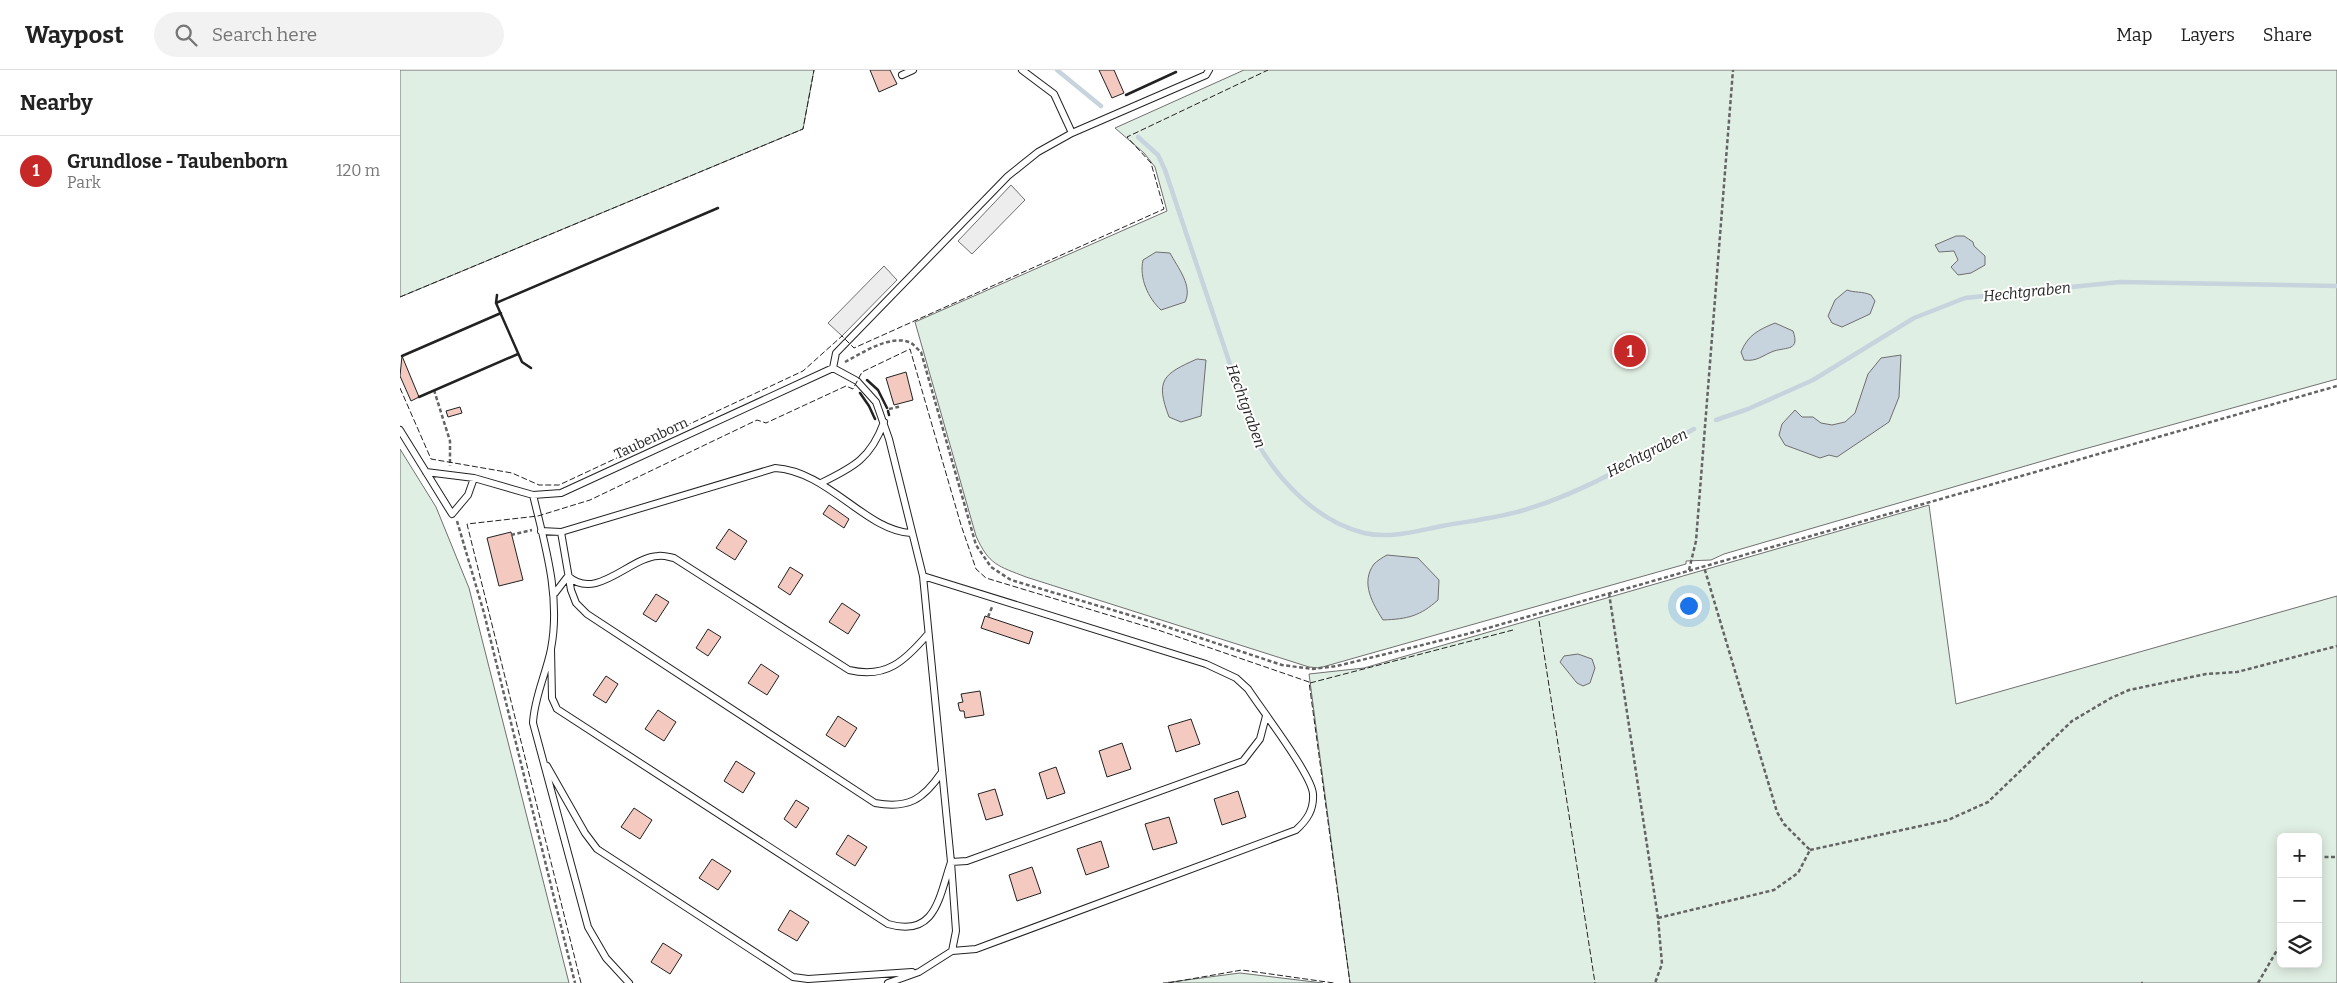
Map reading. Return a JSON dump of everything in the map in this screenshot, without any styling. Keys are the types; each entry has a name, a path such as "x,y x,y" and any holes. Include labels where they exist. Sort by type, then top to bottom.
{"lane":[{"path":"902,75 913,70"},
{"path":"1022,70 1054,94 1072,133"},
{"path":"952,951 956,930 923,576 884,422 876,402 868,391 857,381 833,368 836,353 1008,176 1038,152 1072,133 1206,75 1210,70"},
{"name":"Taubenborn","path":"426,472 474,478 533,495 554,494 568,490 833,368"},
{"path":"821,483 858,464 872,448 884,422"},
{"path":"400,430 452,514 468,495 474,478"},
{"path":"541,529 561,532 775,468 789,469 821,483 892,530 911,533"},
{"path":"533,495 554,593 551,649 552,698 557,709 888,924 909,928 924,922 931,916 950,862"},
{"path":"561,532 568,576 576,603 588,614 875,803 894,807 906,804 923,795 942,772"},
{"path":"568,576 574,581 594,582 607,579 648,558 658,556 674,558 849,670 865,674 901,663 928,634"},
{"path":"554,593 568,576"},
{"path":"888,983 919,972 952,951 976,949 1296,830 1306,821 1312,810 1313,792 1306,775 1248,690 1236,678 1206,664 923,576"},
{"path":"551,649 534,712 533,723 588,927 606,958 629,983"},
{"path":"950,862 968,861 1243,761 1260,739 1266,716"},
{"path":"542,759 585,833 597,849 793,977 808,979 919,972"}],"path":[{"path":"1689,570 1696,541 1733,70"},
{"path":"833,368 874,347 899,340 911,342 921,352 976,545 991,567 1011,580 1143,619 1282,665 1313,669 1376,658 1704,567 2337,386"},
{"path":"434,390 450,442 451,463"},
{"path":"452,514 460,526 484,614 575,983"},
{"path":"511,534 541,529"},
{"path":"1704,567 1777,812 1784,824 1810,850"},
{"path":"1609,593 1658,918 1662,964 1655,983"},
{"path":"1810,850 1948,820 1988,802 2072,721 2111,698 2129,690 2206,674 2237,672 2337,646"},
{"path":"1658,918 1774,890 1798,873 1810,850"},
{"path":"2322,857 2336,858"},
{"path":"2258,983 2277,950"}],"green space":[{"path":"400,70 814,70 803,129 400,297"},
{"path":"1244,70 2337,70 2337,379 2070,453 1724,554 1711,560 1686,561 1686,564 1319,668 1309,667 1026,577 1001,567 990,559 976,536 915,322 1167,211 1155,167 1144,153 1115,128"},
{"path":"400,449 436,507 469,588 569,983 400,983"},
{"path":"1929,505 1956,704 2337,596 2337,983 1350,983 1309,674 1364,668"},
{"path":"1240,973 1323,983 1163,983"}],"shaded area":[{"path":"1011,185 1025,200 972,254 958,241"},
{"path":"1956,236 1964,236 1973,242 1974,246 1985,256 1985,265 1971,273 1958,275 1951,267 1958,260 1954,251 1939,252 1935,245"},
{"path":"1156,252 1170,253 1184,277 1187,290 1185,302 1161,310 1152,300 1142,274 1143,260"},
{"path":"884,266 897,280 842,336 828,323"},
{"path":"1847,290 1871,295 1875,301 1870,314 1842,327 1832,323 1828,316 1835,300"},
{"path":"1775,323 1793,331 1795,342 1793,345 1756,359 1744,360 1741,352 1750,337"},
{"path":"1901,355 1899,397 1889,422 1837,457 1829,455 1820,458 1785,445 1779,435 1782,424 1795,410 1802,417 1813,417 1821,423 1832,425 1845,422 1855,413 1868,374 1881,358"},
{"path":"1197,359 1206,360 1201,416 1181,422 1169,417 1163,394 1163,386 1165,380 1176,369"},
{"path":"1387,555 1418,558 1439,580 1438,600 1413,616 1383,620 1372,600 1368,579 1374,564"},
{"path":"1578,654 1592,659 1595,668 1590,683 1583,686 1577,683 1560,662 1564,656"}],"building":[{"path":"870,70 890,70 897,84 879,92"},
{"path":"1099,70 1114,70 1124,93 1112,98"},
{"path":"402,356 419,397 411,401 400,376"},
{"path":"906,372 913,400 894,405 886,378"},
{"path":"460,407 462,413 448,417 446,411"},
{"path":"829,505 849,519 844,528 823,514"},
{"path":"729,529 747,541 735,560 716,548"},
{"path":"511,532 523,580 499,586 487,538"},
{"path":"790,567 803,575 790,595 778,587"},
{"path":"656,594 669,602 656,622 643,614"},
{"path":"842,603 860,615 848,634 829,622"},
{"path":"985,616 1033,632 1029,644 981,628"},
{"path":"708,629 721,637 708,656 696,648"},
{"path":"761,664 779,676 767,695 748,683"},
{"path":"606,676 618,684 606,703 593,695"},
{"path":"980,691 984,715 965,718 964,711 960,711 958,703 963,702 961,694"},
{"path":"658,710 676,722 664,741 645,729"},
{"path":"838,716 857,728 845,747 826,735"},
{"path":"1191,719 1200,744 1176,752 1168,726"},
{"path":"1122,743 1131,769 1107,777 1099,751"},
{"path":"736,761 755,773 743,793 724,781"},
{"path":"1056,767 1065,793 1047,799 1039,773"},
{"path":"995,789 1003,815 986,820 978,794"},
{"path":"1238,791 1246,817 1222,825 1214,799"},
{"path":"796,800 809,808 796,828 784,819"},
{"path":"634,808 652,820 640,839 621,827"},
{"path":"1169,817 1177,843 1153,850 1145,824"},
{"path":"848,835 867,847 855,866 836,854"},
{"path":"1101,841 1109,867 1086,875 1077,849"},
{"path":"712,859 731,871 718,890 699,878"},
{"path":"1032,867 1041,893 1017,901 1009,875"},
{"path":"790,910 809,922 797,941 778,930"},
{"path":"663,943 682,955 670,974 651,962"}],"waterway":[{"path":"1057,70 1101,106"},
{"name":"Hechtgraben","path":"1138,137 1158,155 1165,170 1255,439 1287,484 1314,509 1330,519 1364,533 1393,535 1514,513 1546,503 1589,485 1694,429"},
{"name":"Hechtgraben","path":"1716,420 1748,409 1813,380 1914,318 1965,298 2120,282 2337,286"}],"fence":[{"path":"400,297 803,129 814,70"},
{"path":"400,388 431,459 512,473 539,485 559,485 803,371 842,336 854,348 1164,209 1151,163 1127,137 1268,70"},
{"path":"581,983 467,524 538,516 590,500 757,420 766,423 846,386 853,389 862,372 910,349 961,525 976,569 986,578 1158,630 1309,682 1350,983"},
{"path":"1539,621 1595,983"},
{"path":"1310,683 1513,630"},
{"path":"1168,983 1242,970 1334,983"}],"wall":[{"path":"1126,95 1176,72"},
{"path":"496,303 718,208"},
{"path":"497,295 496,303 522,362 531,368"},
{"path":"402,356 501,313"},
{"path":"419,397 518,354"},
{"path":"867,380 878,390 887,408"},
{"path":"860,393 875,419"},
{"path":"888,411 889,415"}],"place":[{"name":"Grundlose - Taubenborn","path":"1630,351"}]}
